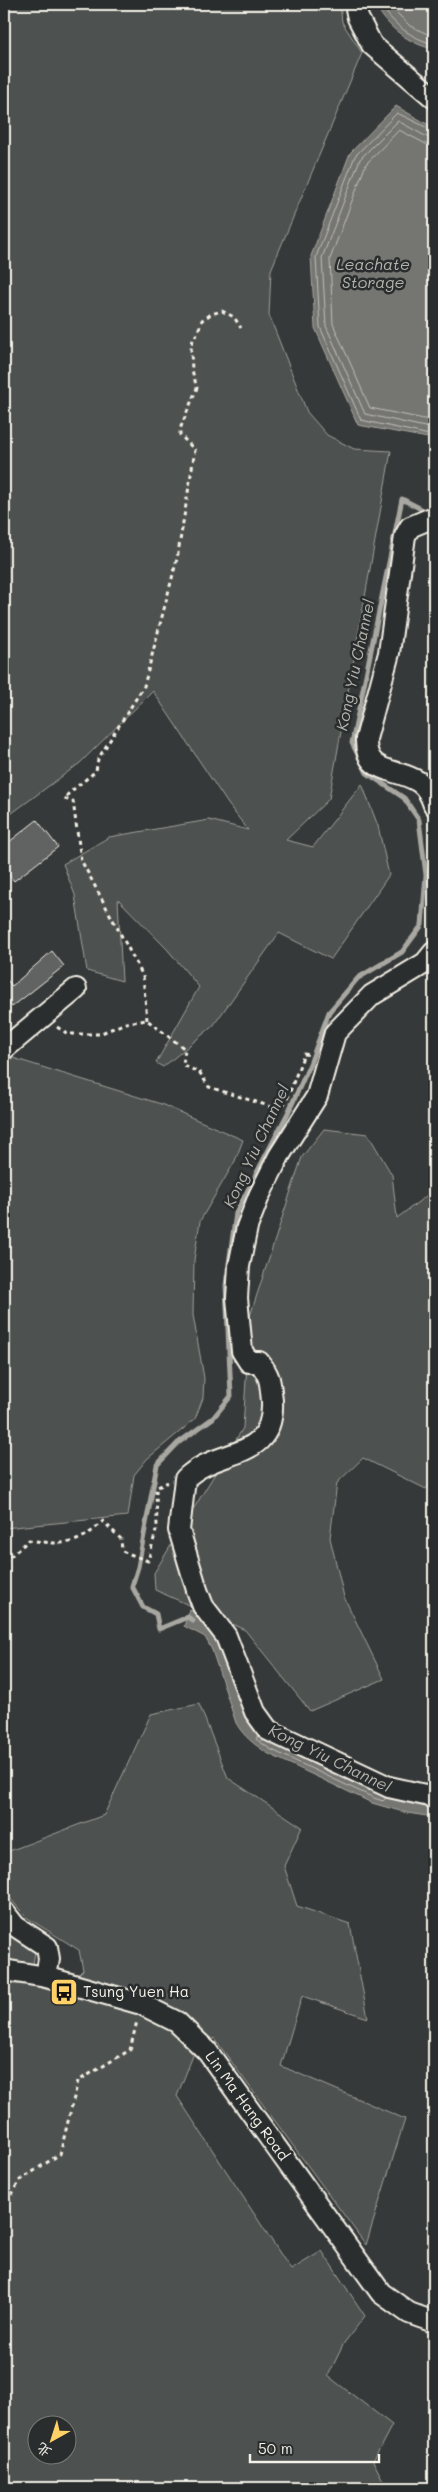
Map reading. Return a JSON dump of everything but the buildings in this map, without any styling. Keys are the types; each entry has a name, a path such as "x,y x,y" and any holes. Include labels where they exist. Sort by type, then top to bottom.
{"street":[{"path":"354,4 358,18 372,45 434,98"},
{"path":"431,518 410,527 405,536 389,653 366,739 366,751 378,768 409,776 421,783 434,805"},
{"path":"434,952 426,963 372,994 335,1033 317,1096 279,1156 259,1196 247,1227 238,1266 237,1298 242,1351 249,1362 259,1362 270,1376 272,1412 266,1432 256,1445 205,1463 185,1479 179,1530 203,1606 226,1636 255,1712 268,1730 389,1787 434,1796"},
{"path":"414,969 434,976"},
{"path":"4,1049 76,989"},
{"path":"4,1912 18,1928 46,1947 49,1955 46,1977"},
{"name":"Lin Ma Hang Road","path":"4,1970 46,1977 141,2004 177,2022 207,2051 382,2293 409,2313 434,2322"}],"path":[{"path":"147,1020 143,976 80,860 73,801 64,799 96,771 98,759 144,686 177,559 195,450 180,435 180,429 197,388 192,370 193,339 198,334 202,320 222,311 234,317 241,328"},
{"path":"41,1017 68,1034 99,1034 126,1023 147,1020 185,1049 183,1066 200,1074 209,1088 278,1109 286,1102 304,1054"},
{"path":"4,1562 29,1540 66,1544 82,1537 103,1521 121,1539 122,1550 148,1561 157,1527 156,1488"},
{"path":"4,2209 20,2180 60,2154 78,2081 130,2050 141,2004"}],"shaded area":[{"path":"4,4 340,4 342,22 362,53 271,270 269,315 307,412 327,435 354,449 391,451 329,799 286,840 313,847 362,784 378,826 389,875 331,959 279,933 213,1026 163,1067 156,1063 199,987 167,949 118,899 122,981 87,971 75,895 63,864 109,837 209,820 248,830 228,804 153,691 80,763 4,819"},
{"path":"13,1058 161,1104 243,1140 235,1161 200,1221 194,1260 193,1315 204,1378 203,1398 195,1419 147,1459 134,1475 128,1516 4,1528 4,1123 6,1119 4,1116 4,1069"},
{"path":"324,1129 368,1134 392,1175 397,1218 434,1190 434,1478 426,1489 363,1458 337,1483 330,1538 344,1597 384,1679 310,1711 245,1630 155,1590 154,1573 243,1428 250,1316 302,1157"},
{"path":"199,1704 228,1778 302,1827 284,1866 297,1906 350,1924 368,2018 302,1996 281,2066 405,2119 366,2245 214,2038 194,2053 177,2096 291,2270 322,2251 365,2316 344,2343 328,2376 392,2425 373,2461 387,2488 4,2488 4,1984 29,1984 59,1993 83,1970 79,1950 26,1917 4,1891 4,1853 104,1815 151,1714"},
{"path":"4,1926 35,1952 33,1964 4,1960"}],"water":[{"path":"376,4 434,4 434,49 416,43 399,33 385,20"},
{"name":"Leachate Storage","path":"396,106 434,128 434,442 428,438 358,425 315,328 311,256 350,153"},
{"path":"190,1610 210,1623 250,1715 434,1802 434,1817 407,1813 372,1803 267,1753 254,1743 242,1732 236,1723 212,1650 205,1637 184,1626"}],"waterway":[{"name":"Kong Yiu Channel","path":"193,1621 188,1617 159,1629 156,1614 143,1607 132,1586 138,1567 157,1465 178,1443 213,1418 231,1396 226,1285 236,1213 288,1113 310,1064 329,1012 358,978 402,952 422,925 426,875 419,820 404,798 367,773 352,743 402,499 429,513"}],"place":[{"name":"Tsung Yuen Ha","path":"64,1992"}]}
